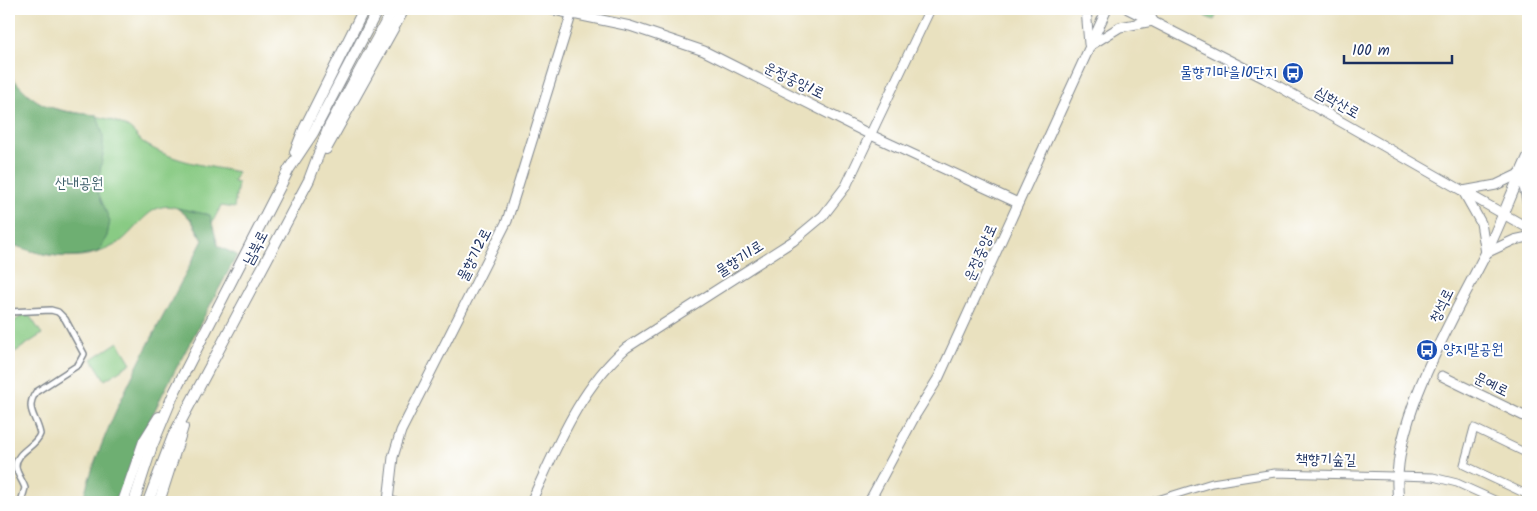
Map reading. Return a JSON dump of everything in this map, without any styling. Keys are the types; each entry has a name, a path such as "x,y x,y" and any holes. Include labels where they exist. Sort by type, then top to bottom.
{"main road":[{"path":"289,169 304,129 364,9"},
{"name":"남북로","path":"134,502 152,446 174,393 289,169 313,133 378,9"},
{"name":"남북로","path":"148,502 173,436 309,180 328,129 393,9"},
{"path":"309,180 404,9"},
{"name":"청석로","path":"1399,502 1398,476 1402,446 1415,402 1455,312 1486,253 1528,157"},
{"path":"123,502 144,441 174,393"},
{"path":"160,502 191,403"}],"street":[{"name":"운정중앙1로","path":"549,9 572,11 630,26 704,51 871,134 1018,203"},
{"name":"물향기1로","path":"531,502 576,408 609,363 626,348 811,227 835,202 846,186 930,9"},
{"path":"1086,9 1089,20 1089,47"},
{"name":"운정중앙로","path":"869,502 916,414 940,377 1107,9"},
{"name":"심학산로","path":"1128,9 1264,78 1528,228"},
{"path":"1089,47 1120,27 1153,21 1147,9"},
{"name":"물향기2로","path":"394,502 388,501 393,457 401,431 507,221 572,11"},
{"path":"1528,205 1521,173 1496,185 1463,191 1480,223 1486,253 1514,240 1528,237"},
{"path":"9,312 51,310 58,312 65,319 84,354 78,365 36,392 32,399 30,411 40,434 35,444 18,459 16,466 26,488 21,502"},
{"name":"문예로","path":"1442,376 1528,418"},
{"path":"1528,454 1474,428 1464,465 1528,495"},
{"name":"책향기숲길","path":"1151,502 1212,483 1275,473 1433,477 1457,483 1499,502"}],"green space":[{"path":"1187,9 1219,9 1214,20"},
{"name":"산내공원","path":"9,73 23,92 47,106 115,121 130,129 144,143 169,156 191,163 238,172 233,182 238,183 234,208 221,206 203,240 186,214 177,208 167,206 151,212 123,240 102,251 89,255 49,255 9,243"},
{"path":"9,73 28,94 47,106 69,112 97,115 103,135 103,154 97,190 110,221 107,236 98,252 75,256 52,255 31,251 9,243"},
{"path":"177,208 210,215 218,246 237,255 163,393 145,431 119,502 82,502 93,468 120,401 203,240 191,219"},
{"path":"27,312 42,334 15,352 9,342 9,325"},
{"path":"118,342 131,363 105,380 92,359"}],"place":[{"name":"물향기마을10단지","path":"1293,73"},
{"name":"양지말공원","path":"1427,350"}]}
